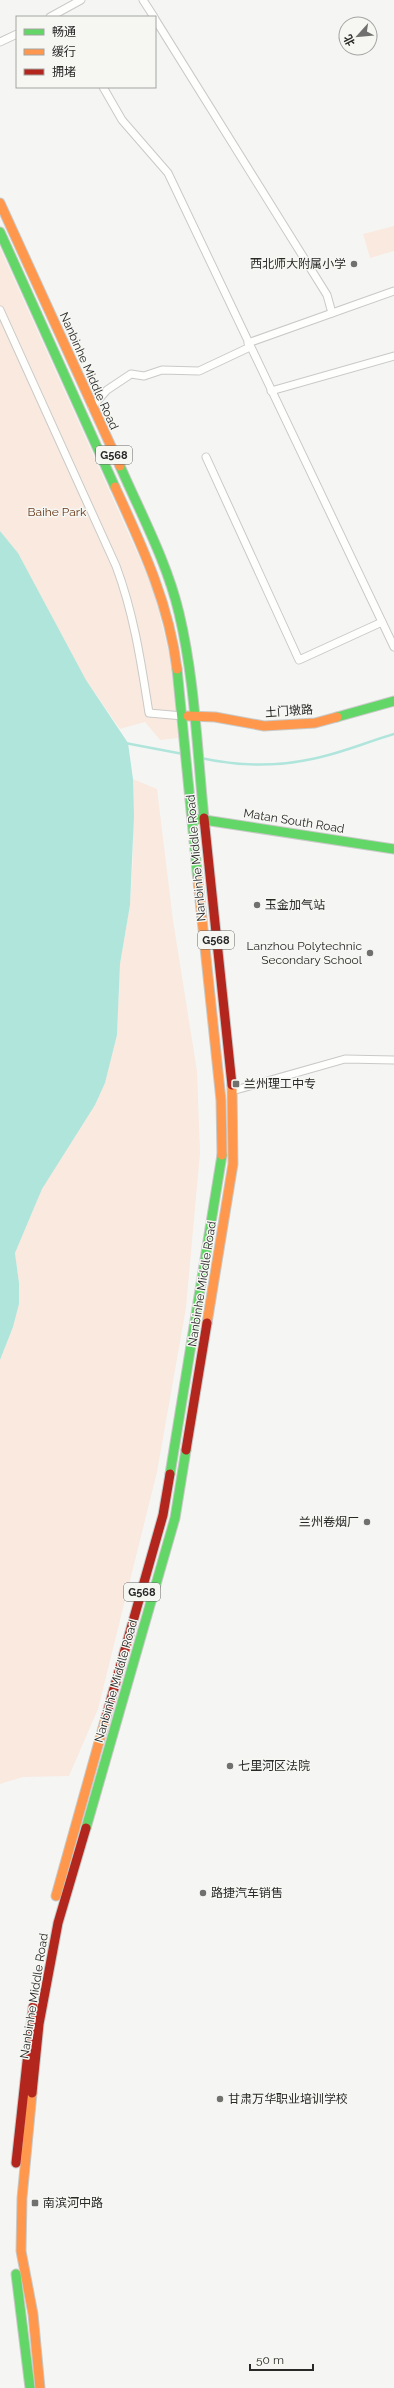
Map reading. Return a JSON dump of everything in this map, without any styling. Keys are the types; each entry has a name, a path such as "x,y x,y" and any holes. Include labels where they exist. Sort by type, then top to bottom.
{"main road":[{"name":"Nanbinhe Middle Road","path":"0,203 165,566 179,612 187,650 232,1091 234,1164 175,1518 58,1923 39,2024 22,2198 21,2251 23,2270 33,2314 40,2388"},
{"name":"Nanbinhe Middle Road","path":"0,232 154,571 167,615 175,652 183,716 184,741 190,790 191,819 221,1100 222,1163 163,1515 50,1919 30,2025 13,2201 16,2271 30,2388"},
{"name":"土门墩路","path":"183,716 215,717 264,726 314,723 394,702"},
{"name":"Matan South Road","path":"191,819 394,848"}],"street":[{"path":"64,14 81,0"},
{"path":"143,0 153,16"},
{"path":"156,21 327,295 332,313"},
{"path":"0,42 16,34"},
{"path":"104,88 122,120 168,173 394,647"},
{"path":"92,407 107,390 131,374 144,376 162,370 199,371 249,344 394,291"},
{"path":"0,310 124,587 137,634 149,713 183,716"},
{"path":"271,391 394,356"},
{"path":"206,457 299,660 382,622"},
{"path":"232,1091 345,1059 394,1060"}],"green space":[{"path":"394,226 394,251 370,258 363,234"},
{"name":"Baihe Park","path":"0,248 153,588 171,662 178,738 160,740 145,722 120,729 86,680 18,553 0,531"},
{"path":"133,779 157,789 173,920 197,1071 200,1153 186,1308 157,1472 98,1709 69,1776 23,1777 0,1784 0,1360 13,1327 19,1304 19,1283 15,1253 42,1189 95,1105 105,1083 117,1035 120,964 130,905 133,856"}],"water":[{"path":"0,531 18,553 86,680 128,743 133,779 134,816 130,905 120,964 117,1035 105,1083 95,1105 42,1189 15,1253 19,1283 19,1304 13,1327 0,1360"}],"waterway":[{"path":"201,758 242,764 298,762 332,754 394,734"},
{"path":"125,743 183,754"}],"traffic: fast":[{"path":"0,232 115,487"},
{"path":"120,466 161,557 179,613 189,664 204,818"},
{"path":"177,669 198,881"},
{"path":"337,717 394,701"},
{"path":"198,819 394,849"},
{"path":"170,1474 222,1155"},
{"path":"86,1828 175,1518 186,1450"},
{"path":"16,2274 30,2388"}],"traffic: slow":[{"path":"0,203 120,466"},
{"path":"115,487 135,531 161,598 168,621 177,669"},
{"path":"188,716 215,717 264,726 315,723 337,717"},
{"path":"198,881 221,1100 222,1155"},
{"path":"207,1323 233,1164 232,1085"},
{"path":"56,1896 106,1717"},
{"path":"32,2093 22,2198 21,2251 33,2314 40,2388"}],"traffic: jam":[{"path":"204,818 232,1085"},
{"path":"186,1450 207,1323"},
{"path":"106,1717 163,1515 170,1474"},
{"path":"32,2093 39,2024 58,1923 86,1828"},
{"path":"16,2163 33,2007"}],"place":[{"name":"西北师大附属小学","path":"354,264"},
{"name":"玉金加气站","path":"257,905"},
{"name":"Lanzhou Polytechnic Secondary School","path":"370,953"},
{"name":"兰州理工中专","path":"236,1084"},
{"name":"兰州卷烟厂","path":"367,1522"},
{"name":"七里河区法院","path":"230,1766"},
{"name":"路捷汽车销售","path":"203,1893"},
{"name":"甘肃万华职业培训学校","path":"220,2099"},
{"name":"南滨河中路","path":"35,2203"}]}
